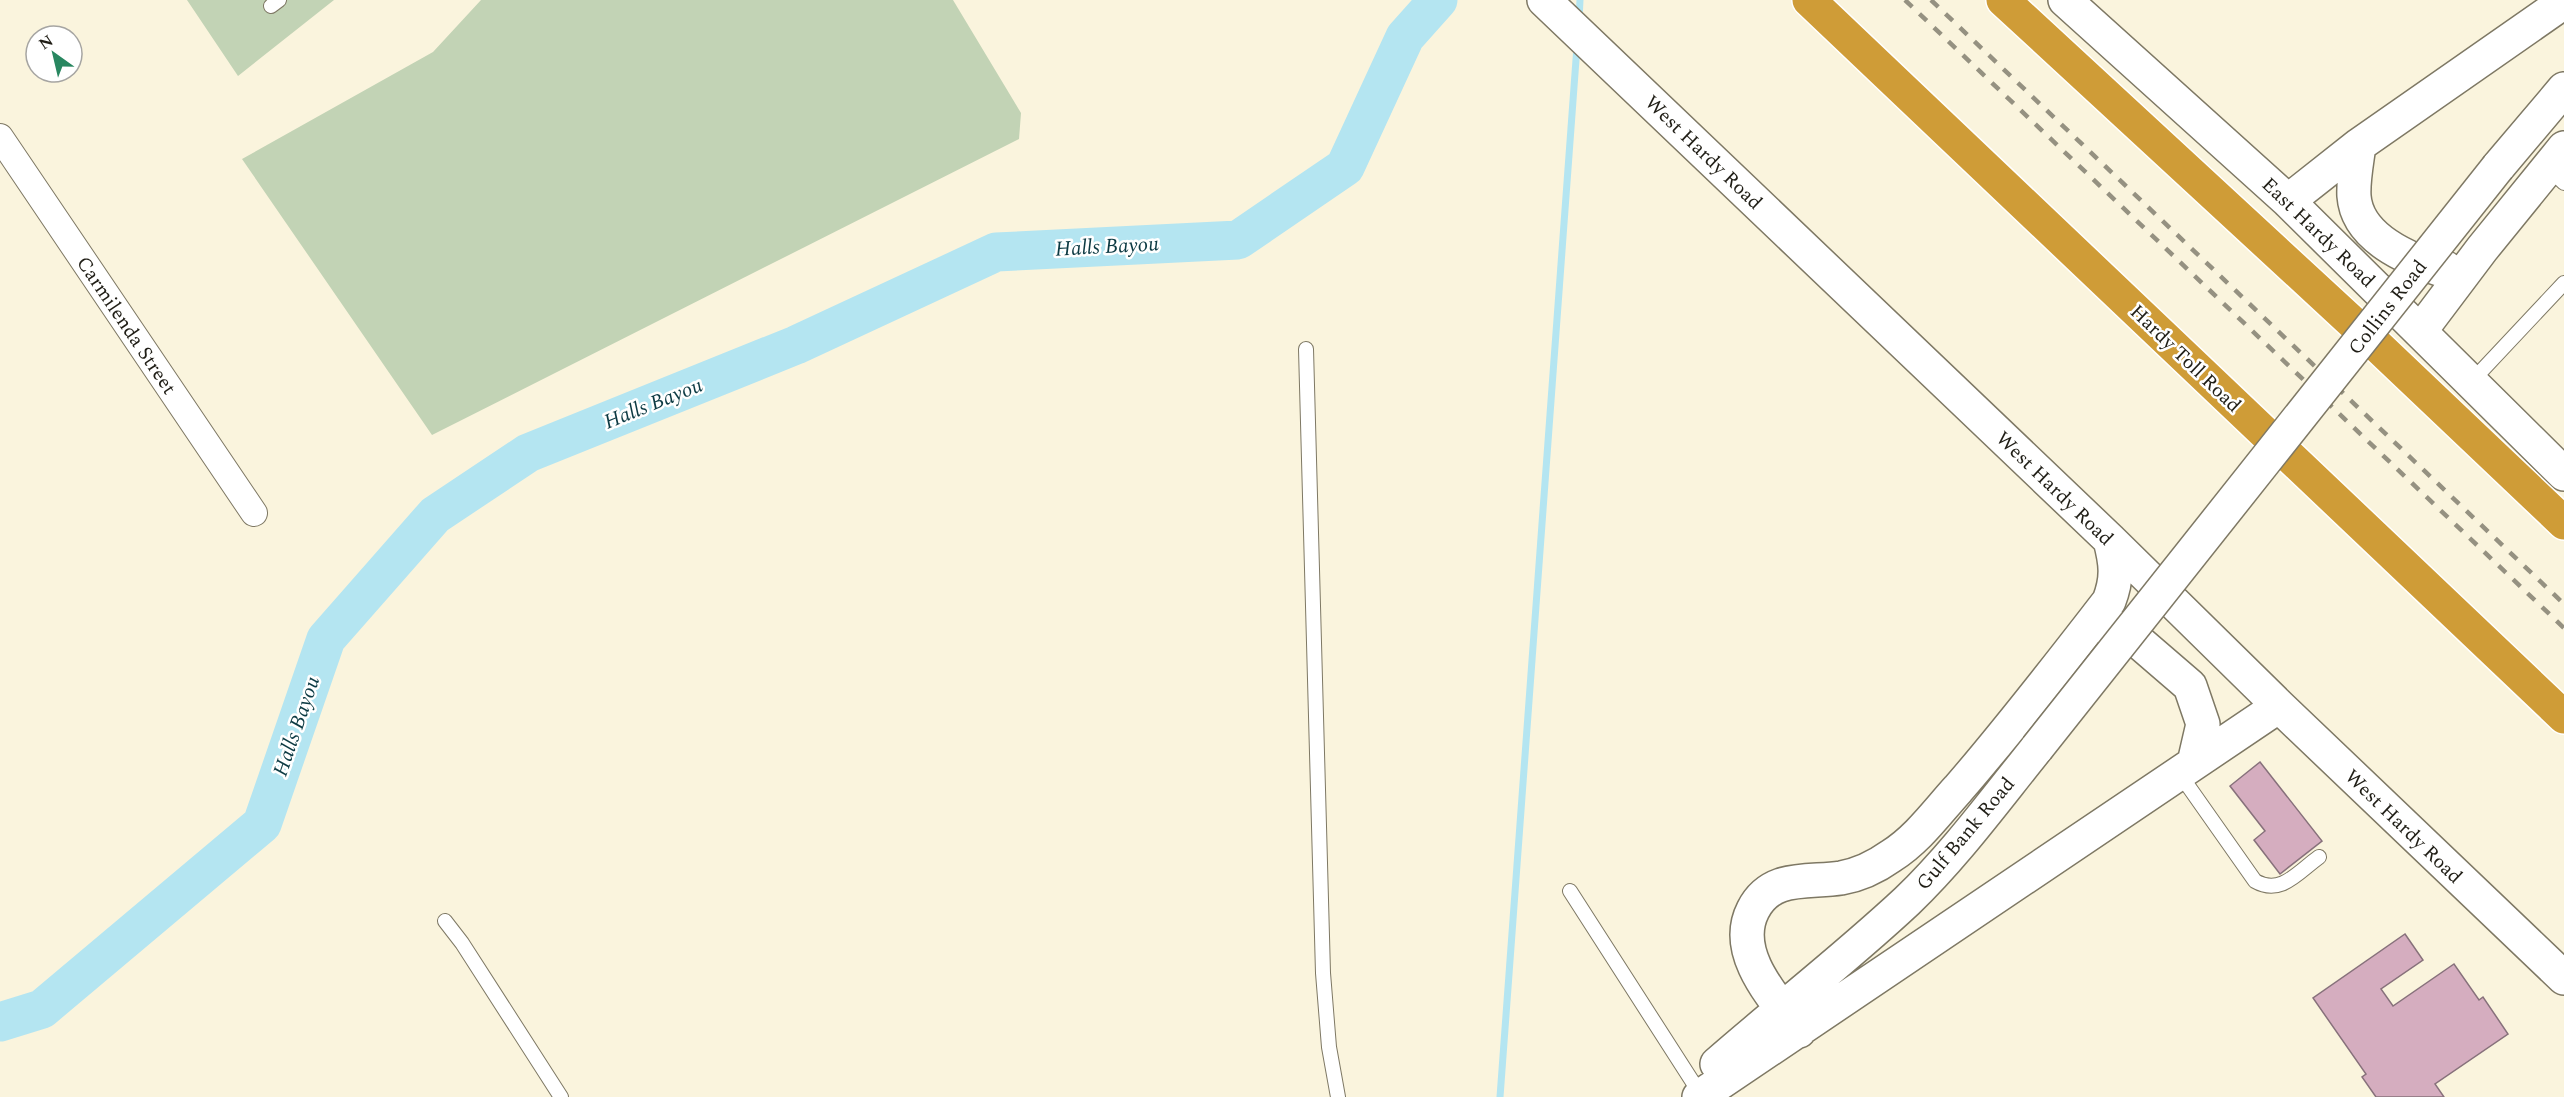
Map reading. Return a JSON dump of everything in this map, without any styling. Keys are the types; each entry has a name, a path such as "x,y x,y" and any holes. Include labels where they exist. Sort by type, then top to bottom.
{"highway":[{"name":"Hardy Toll Road","path":"1809,0 2564,717"},
{"path":"2003,0 2366,335 2564,523"}],"main road":[{"name":"West Hardy Road","path":"1544,0 2110,540 2279,706 2564,978"},
{"name":"East Hardy Road","path":"2066,0 2288,201 2421,330 2564,474"},
{"path":"2288,201 2359,145 2564,2"},
{"name":"Collins Road","path":"2212,527 2498,167 2564,89"},
{"path":"2359,145 2354,197 2367,228 2408,259 2442,270 2482,249"},
{"path":"2421,330 2482,249 2559,167"},
{"name":"Gulf Bank Road","path":"1790,1019 1833,968 1909,899 1973,827 2212,527"},
{"path":"1790,1019 1760,977 1747,944 1747,926 1753,909 1765,895 1783,882 1842,878 1885,861 1908,845 1990,752 2109,601 2117,582 2116,564 2110,540"},
{"path":"2084,633 2106,625 2125,630 2190,686 2203,724 2186,768"},
{"path":"1690,1092 1790,1019 2186,768 2279,706"}],"street":[{"name":"Carmilenda Street","path":"0,137 254,513"}],"lane":[{"path":"2472,381 2564,284"},
{"path":"1306,349 1323,973 1329,1047 1338,1097"},
{"path":"2186,768 2255,881 2265,887 2279,886 2319,857"},
{"path":"1570,891 1690,1092"},
{"path":"445,921 462,943 561,1097"}],"green space":[{"path":"187,0 334,0 238,76"},
{"path":"481,0 953,0 1021,113 1019,139 432,435 242,159 433,52"}],"building":[{"path":"2260,762 2322,841 2280,874 2254,840 2265,831 2230,786"},
{"path":"2405,934 2423,960 2381,989 2393,1006 2454,964 2479,1000 2483,997 2508,1034 2435,1084 2444,1097 2376,1097 2362,1077 2366,1074 2313,998"}],"waterway":[{"name":"Halls Bayou","path":"0,1022 42,1009 262,824 326,639 435,515 528,453 796,345 996,252 1238,240 1345,167 1405,37 1438,0"},
{"path":"1579,20 1580,0"},
{"path":"1500,1097 1577,46"}],"railway":[{"path":"1905,0 2564,628"},
{"path":"1931,0 2564,604"}]}
